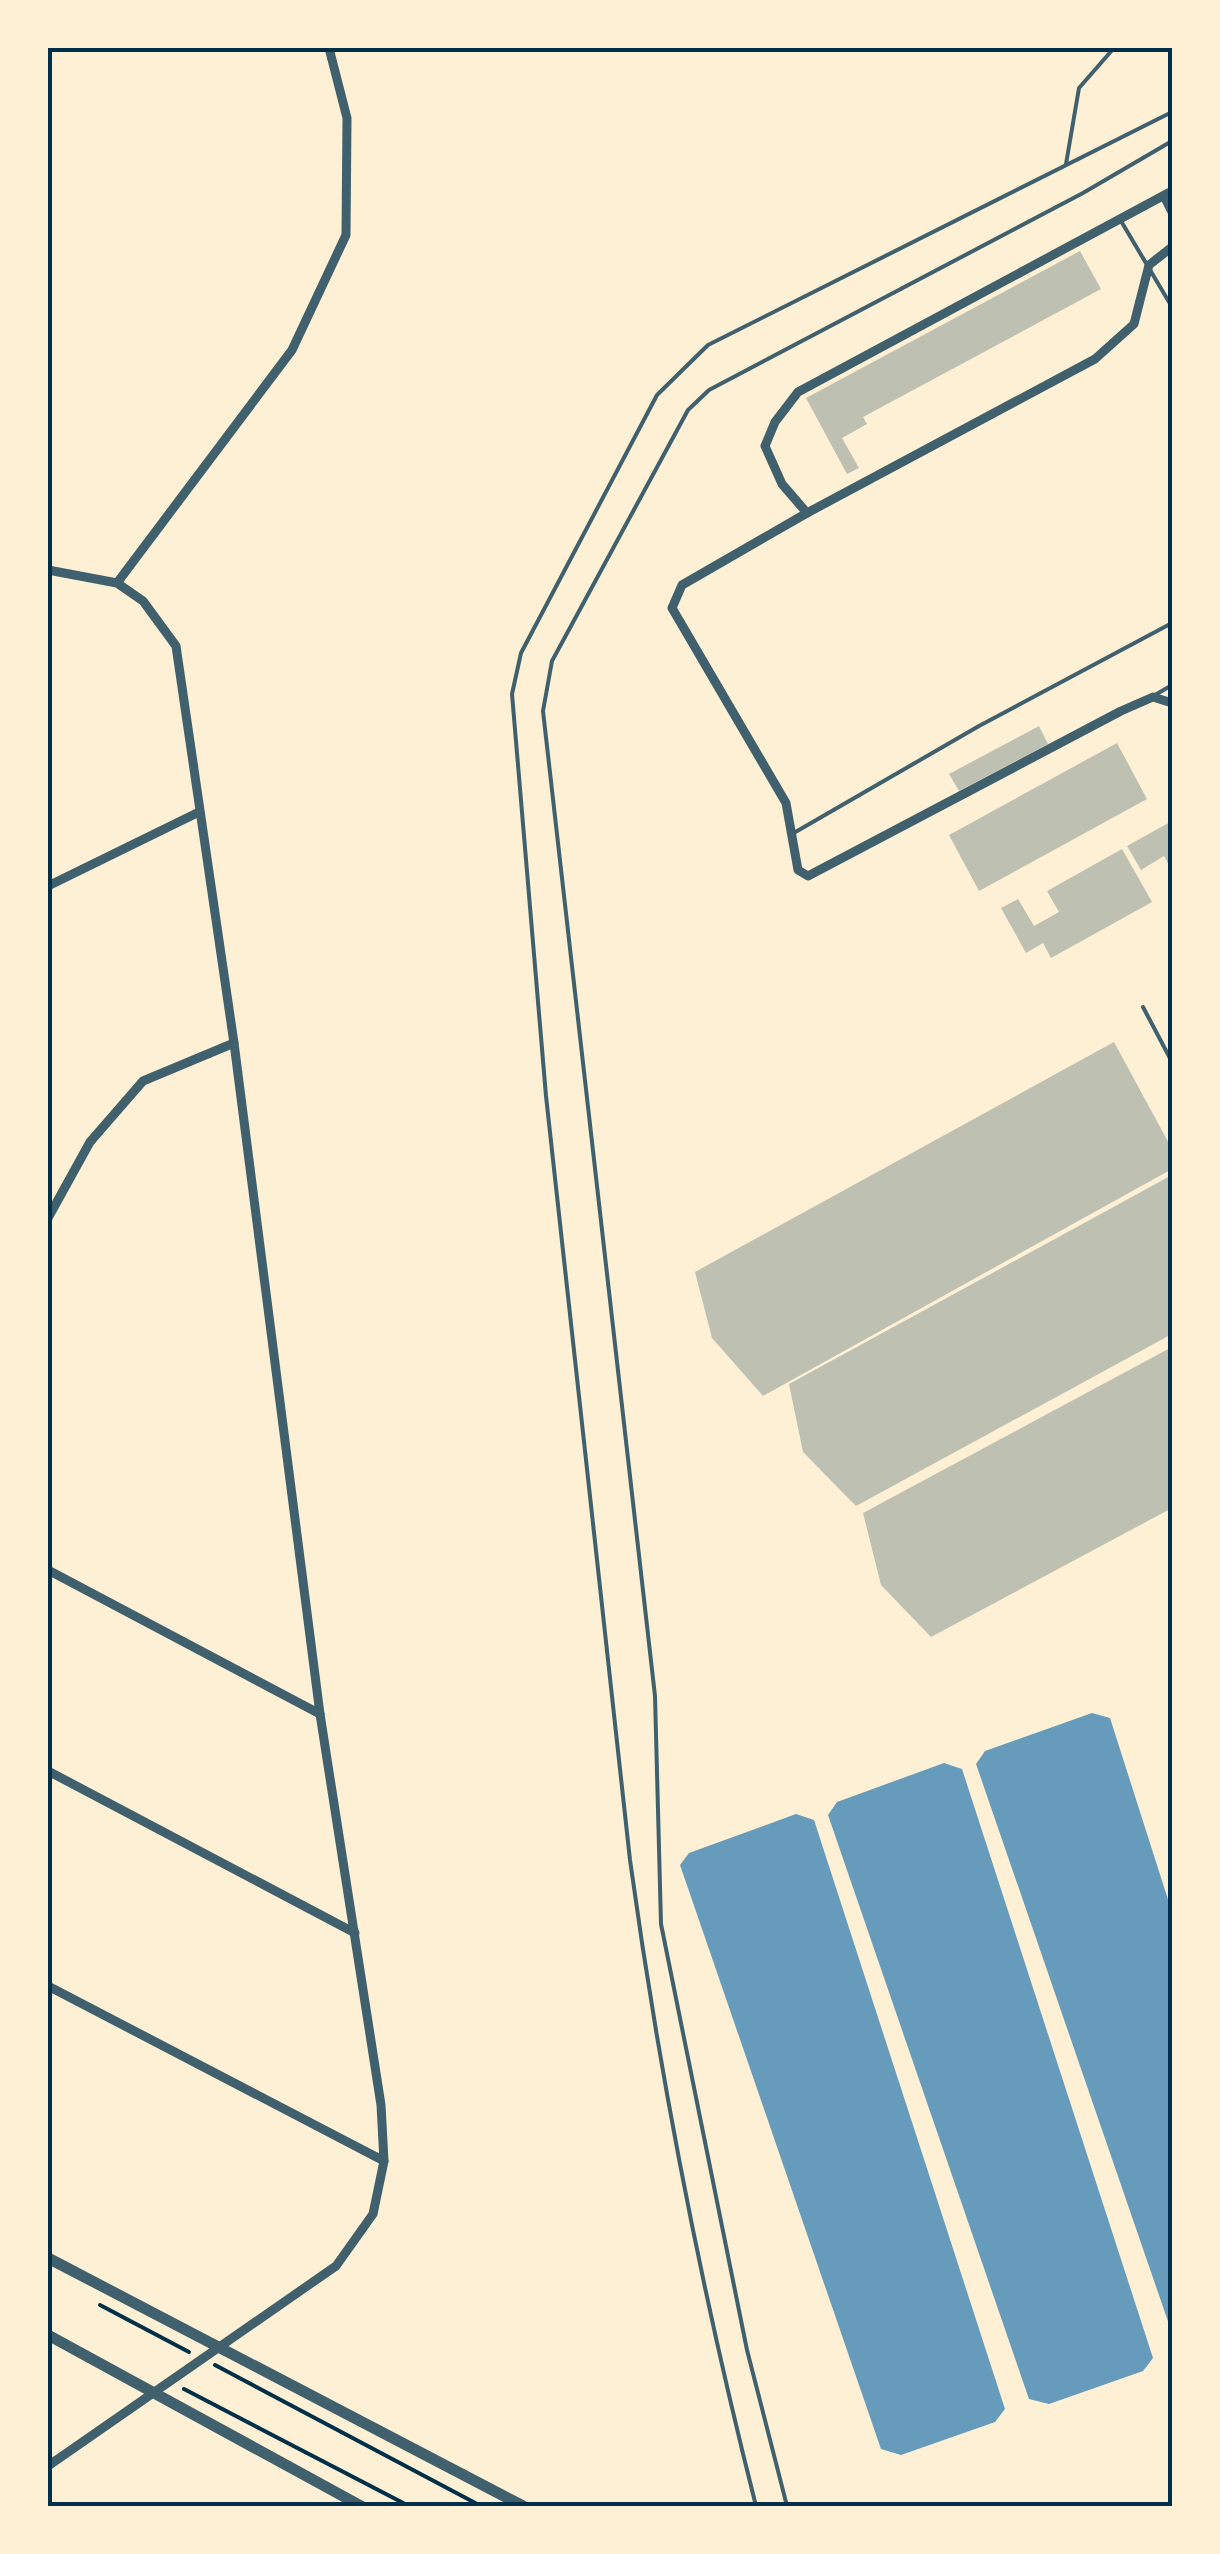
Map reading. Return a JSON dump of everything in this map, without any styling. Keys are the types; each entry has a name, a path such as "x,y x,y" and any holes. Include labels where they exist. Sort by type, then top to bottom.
{"street":[{"path":"117,583 292,350 346,236 347,118 329,48"},
{"path":"807,513 782,484 765,446 775,422 798,392 1168,194 1172,212"},
{"path":"1172,248 1149,266 1134,324 1095,360 807,513 682,585 672,608 786,803 798,870 808,876 1152,697 1172,703"},
{"path":"48,570 117,583 144,601 176,646 197,813 234,1043 320,1714 381,2105 384,2161 373,2214 336,2266 48,2466"},
{"path":"48,886 197,813"},
{"path":"48,1218 90,1142 143,1081 234,1043"},
{"path":"48,1570 320,1714"},
{"path":"48,1770 355,1933"},
{"path":"48,1986 384,2161"},
{"path":"48,2258 523,2506"},
{"path":"48,2335 361,2506"}],"lane":[{"path":"1066,166 1079,88 1114,48"},
{"path":"756,2506 701,2279 646,1982 546,1096 512,694 522,653 657,395 708,345 1172,112"},
{"path":"787,2506 747,2350 661,1924 654,1696 543,711 552,660 688,410 709,390 1172,141"},
{"path":"1120,219 1172,307"},
{"path":"792,834 979,726 1172,623"},
{"path":"1152,697 1172,685"},
{"path":"1142,1007 1172,1062"}],"path":[{"path":"100,2304 481,2506"},
{"path":"170,2382 409,2506"}],"water":[{"path":"1092,1713 1110,1718 1172,1912 1172,2333 976,1764 985,1751"},
{"path":"944,1763 962,1769 1153,2358 1143,2371 1049,2404 1029,2399 828,1815 837,1802"},
{"path":"796,1814 814,1820 1005,2409 995,2422 901,2455 881,2449 680,1865 689,1853"}],"building":[{"path":"1080,251 1101,289 863,417 867,424 842,438 859,468 847,474 806,398"},
{"path":"1039,726 1048,744 959,791 949,774"},
{"path":"1117,743 1147,799 979,891 949,835"},
{"path":"1172,821 1172,871 1164,856 1141,870 1127,846"},
{"path":"1122,849 1152,902 1051,958 1043,943 1026,953 1001,908 1018,899 1034,926 1059,912 1047,891"},
{"path":"1114,1042 1172,1149 1172,1169 763,1396 712,1338 695,1272"},
{"path":"1172,1175 1172,1334 856,1506 803,1452 789,1384"},
{"path":"1172,1347 1172,1508 931,1637 881,1585 863,1513"}]}
